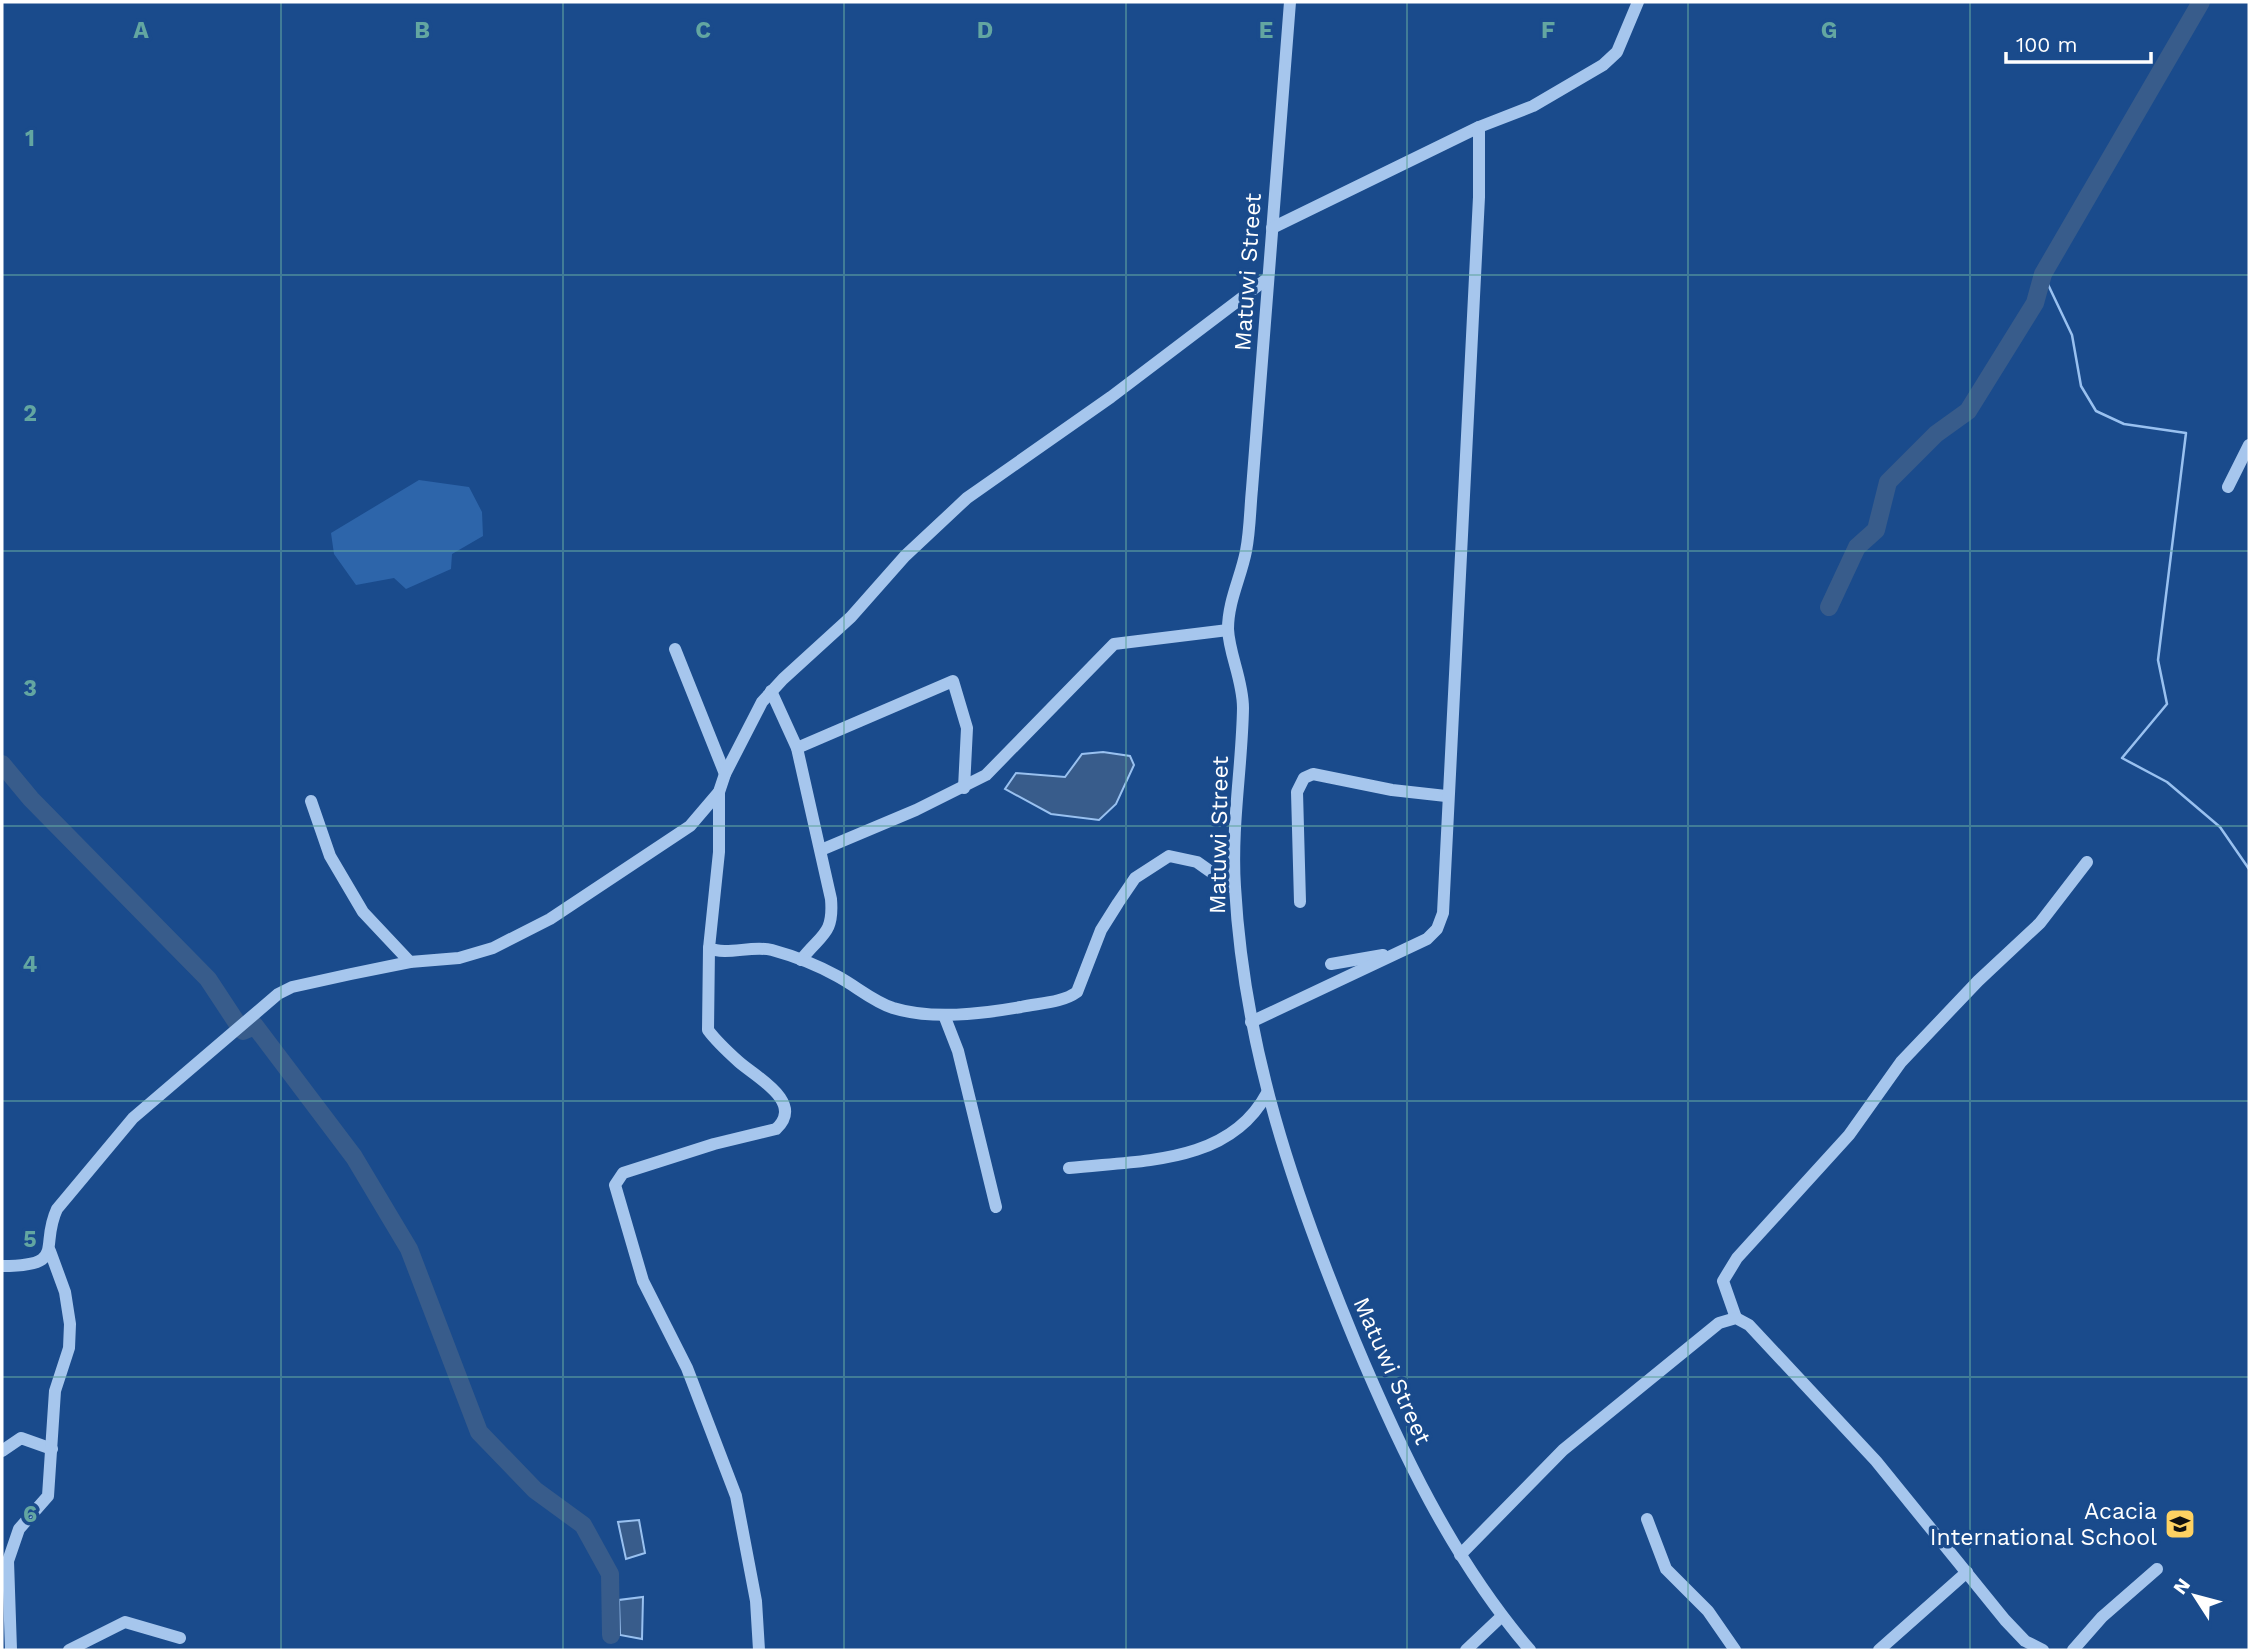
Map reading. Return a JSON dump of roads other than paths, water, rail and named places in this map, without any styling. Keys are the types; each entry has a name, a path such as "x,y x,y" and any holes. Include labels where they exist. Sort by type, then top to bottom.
{"street":[{"name":"Matuwi Street","path":"1290,2 1246,551 1234,585 1228,630 1240,671 1243,706 1235,830 1235,888 1251,1023 1267,1093 1298,1199 1359,1351 1413,1470 1460,1555 1502,1616 1530,1650"},
{"path":"1272,228 1479,127 1533,106 1609,62 1638,2"},
{"path":"1251,1023 1427,939 1437,929 1443,913 1478,223 1479,127"},
{"path":"759,1650 756,1601 736,1496 687,1368 643,1281 615,1185 623,1173 714,1144 776,1129 783,1123 785,1111 772,1086 737,1060 708,1030 709,948 719,852 719,792 724,774 771,691 826,642 905,556 967,498 1111,397 1268,278"},
{"path":"2228,487 2249,445"},
{"path":"821,850 964,788 986,775 1021,741 1080,675 1114,643 1204,636 1228,630"},
{"path":"675,649 724,774"},
{"path":"797,748 953,681 967,728 964,788"},
{"path":"771,691 797,748 821,850 833,919 825,935 801,960"},
{"path":"1300,902 1297,792 1304,778 1313,774 1392,790 1447,796"},
{"path":"11,1650 13,1638 7,1574 7,1539 48,1496 55,1391 69,1348 70,1324 65,1292 50,1251 52,1223 57,1209 121,1131 265,1004 292,987 410,962 459,958 527,932 690,826 719,792"},
{"path":"311,801 330,856 363,912 410,962"},
{"path":"709,948 716,951 755,947 801,960 837,976 892,1007 944,1015 1009,1009 1068,998 1077,992 1101,930 1135,878 1169,856 1197,862 1235,888"},
{"path":"2043,1650 2025,1641 1876,1461 1749,1325 1736,1318 1723,1281 1737,1258 1849,1135 1900,1062 1978,981 2040,923 2087,862"},
{"path":"1331,964 1399,954"},
{"path":"944,1015 958,1051 996,1207"},
{"path":"1069,1168 1174,1157 1214,1145 1247,1121 1267,1093"},
{"path":"2,1266 30,1264 50,1251"},
{"path":"1460,1555 1563,1450 1719,1323 1736,1318"},
{"path":"2,1451 22,1438 52,1449"},
{"path":"1647,1519 1666,1569 1708,1611 1735,1650"},
{"path":"2073,1650 2102,1617 2157,1569"},
{"path":"1879,1650 1967,1572"},
{"path":"1466,1650 1502,1616"},
{"path":"69,1650 125,1622 180,1638"}],"waterway":[{"path":"1829,607 1857,547 1876,530 1888,482 1936,434 1968,411 2035,303 2043,274 2201,2"},
{"path":"2043,274 2072,335 2081,386 2096,411 2124,424 2186,433 2158,660 2167,704 2122,758 2167,782 2220,827 2249,869"},
{"path":"2,764 31,799 208,979 237,1023"},
{"path":"243,1031 255,1026 354,1157 409,1249 479,1432 535,1490 583,1525 610,1574 611,1635"}],"place":[{"name":"Acacia International School","path":"2180,1524"}]}
